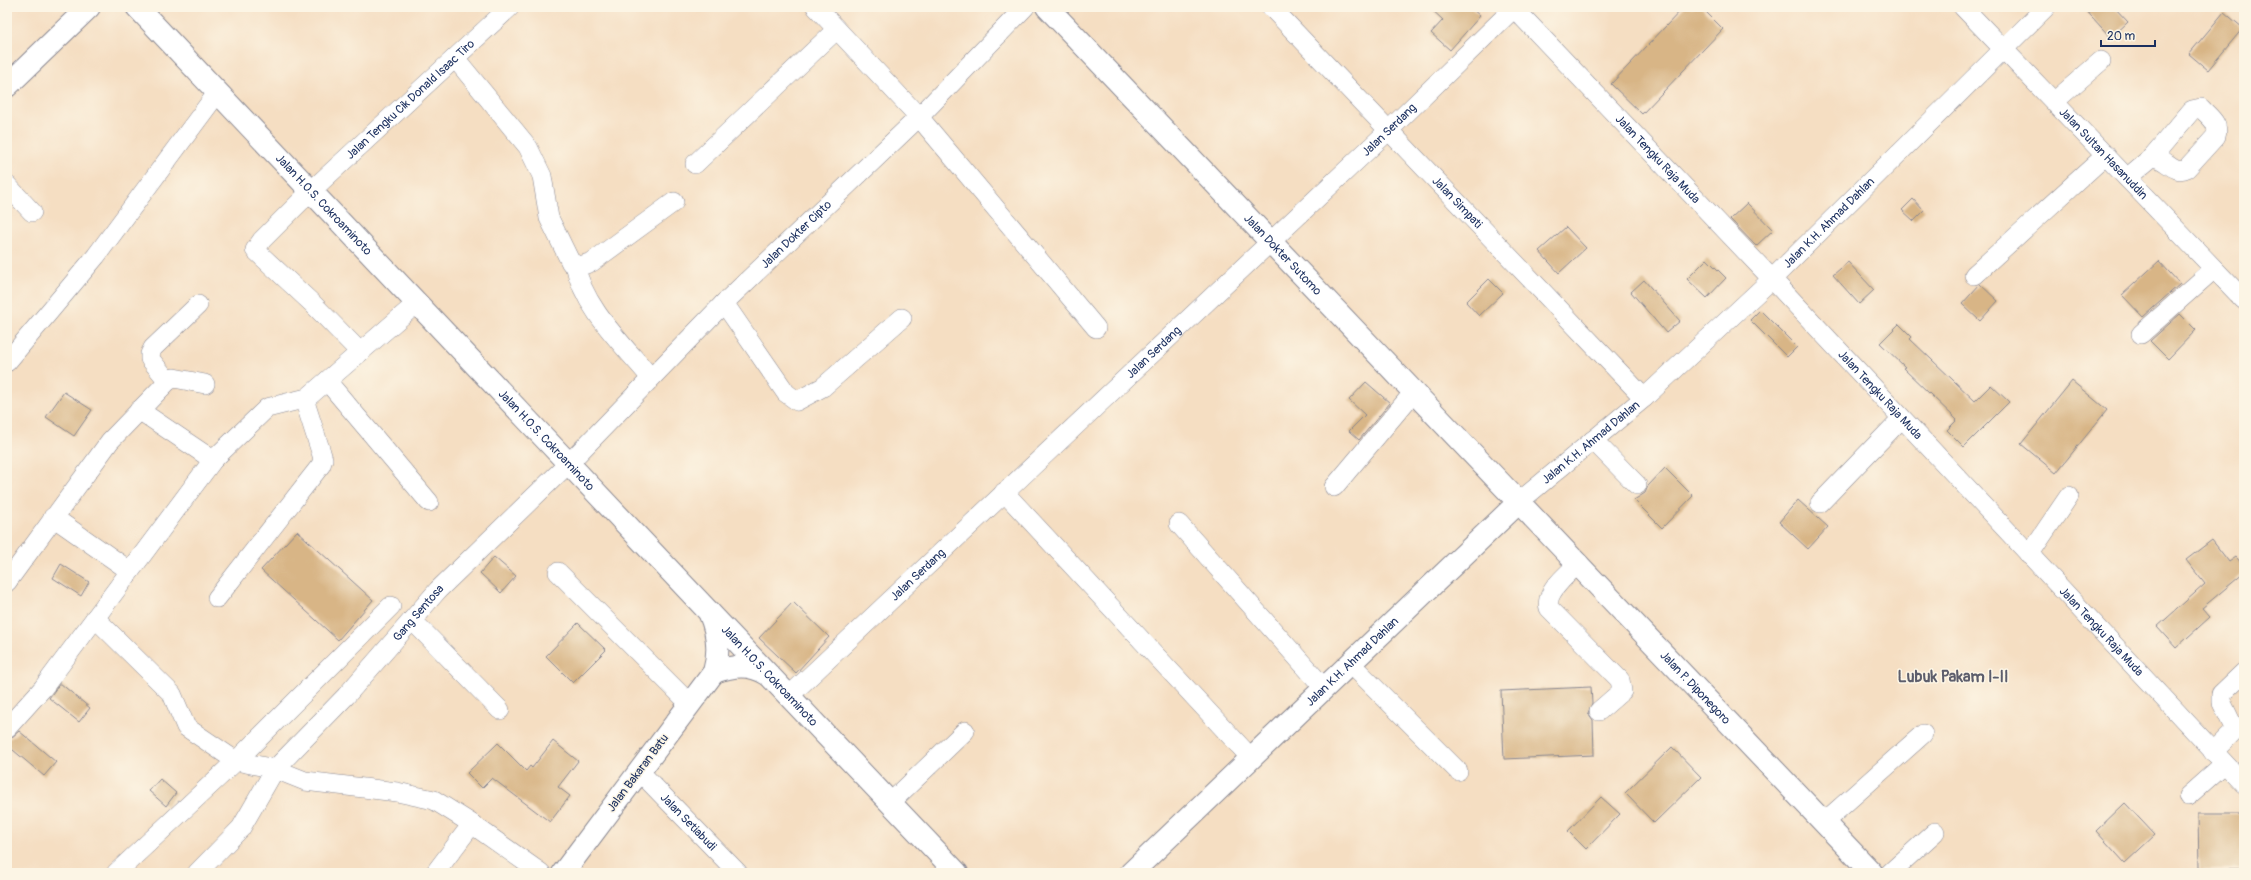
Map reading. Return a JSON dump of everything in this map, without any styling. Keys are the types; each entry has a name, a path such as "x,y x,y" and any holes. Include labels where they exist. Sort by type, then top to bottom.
{"main road":[{"path":"7,86 89,7"},
{"name":"Jalan H.O.S. Cokroaminoto","path":"137,7 957,873"},
{"name":"Jalan Dokter Sutomo","path":"1047,7 1271,241 1413,393 1520,501"},
{"name":"Jalan P. Diponegoro","path":"1520,501 1822,823 1872,873"},
{"name":"Jalan K.H. Ahmad Dahlan","path":"1131,873 1520,501"},
{"name":"Jalan Bakaran Batu","path":"563,873 714,672 718,644 716,628 709,612"},
{"path":"714,672 742,666 757,668 770,676"}],"street":[{"name":"Jalan Tengku Cik Donald Isaac Tiro","path":"360,352 313,304 255,250 262,240 311,191 510,7"},
{"path":"816,7 919,117 1096,328"},
{"name":"Jalan Dokter Cipto","path":"569,463 724,303 919,117 1025,7"},
{"name":"Jalan Simpati","path":"1271,7 1644,398"},
{"name":"Jalan Serdang","path":"789,696 1388,131 1514,7"},
{"name":"Jalan Tengku Raja Muda","path":"1514,7 1772,279 1901,419 2244,784"},
{"name":"Jalan Sultan Hasanuddin","path":"1963,7 2002,49 2055,101 2244,300"},
{"name":"Jalan K.H. Ahmad Dahlan","path":"1520,501 1644,398 1772,279 2046,7"},
{"path":"695,164 836,30"},
{"path":"455,58 528,147 542,176 549,218 571,263 580,266 592,262 674,202"},
{"path":"2055,101 2101,61"},
{"path":"7,362 96,256 218,92"},
{"path":"1974,275 2106,155"},
{"path":"2127,178 2152,157"},
{"path":"7,185 32,212"},
{"path":"575,264 582,287 597,312 652,378"},
{"path":"2141,334 2214,269"},
{"path":"7,728 43,688 213,460 267,408 304,399 327,381 417,302"},
{"path":"724,303 786,393 797,401 824,387 902,318"},
{"path":"168,381 150,359 150,354 153,348 198,305"},
{"path":"7,582 53,517 110,442 138,410 168,381 174,378 205,384"},
{"path":"327,381 429,502"},
{"path":"1334,487 1413,393"},
{"path":"217,598 321,465 323,459 322,452 304,399"},
{"path":"138,410 213,460"},
{"path":"1820,503 1901,419"},
{"path":"1593,440 1637,485"},
{"name":"Gang Sentosa","path":"197,873 241,828 275,769 346,696 438,590 569,463"},
{"path":"1004,492 1251,758"},
{"path":"2029,555 2069,496"},
{"path":"53,517 130,571"},
{"path":"1179,524 1324,688"},
{"path":"1579,563 1557,586 1550,597 1548,604 1555,613 1617,675 1622,684 1622,691 1618,696 1599,711"},
{"path":"558,572 690,704"},
{"path":"116,873 236,761 391,606"},
{"path":"95,618 172,694 186,727 236,761 275,769 305,781 397,792 434,800 472,824 541,873"},
{"path":"412,620 500,710"},
{"path":"1350,663 1458,771"},
{"path":"2188,796 2219,758 2233,732 2234,728 2221,701 2221,694 2244,672"},
{"path":"890,803 965,731"},
{"path":"1822,823 1923,734"},
{"name":"Jalan Setiabudi","path":"639,771 738,873"},
{"path":"435,873 472,824"},
{"path":"1890,873 1935,832"}],"building":[{"path":"1429,7 1470,7 1480,16 1450,50 1431,33 1443,20"},
{"path":"1684,7 1701,7 1723,29 1642,114 1611,84"},
{"path":"2083,7 2114,7 2128,22 2111,38"},
{"path":"2224,12 2243,28 2208,70 2189,54"},
{"path":"1913,199 1924,211 1914,221 1902,210"},
{"path":"1747,203 1773,230 1756,246 1730,219"},
{"path":"1566,227 1586,248 1559,273 1539,251"},
{"path":"1707,259 1726,278 1707,298 1687,279"},
{"path":"2159,261 2180,284 2143,317 2122,295"},
{"path":"1848,262 1874,290 1859,304 1833,275"},
{"path":"1489,279 1503,293 1479,316 1466,302"},
{"path":"1644,280 1680,321 1666,333 1631,292"},
{"path":"1980,284 1998,301 1980,321 1962,304"},
{"path":"1760,310 1797,347 1787,357 1750,320"},
{"path":"2180,314 2196,330 2168,359 2150,341"},
{"path":"1899,324 1912,337 1910,339 1975,401 1991,385 2009,402 1964,447 1947,430 1957,420 1903,368 1905,367 1880,343"},
{"path":"2072,381 2107,410 2056,473 2021,444"},
{"path":"1366,382 1390,403 1359,440 1349,431 1365,415 1349,400"},
{"path":"64,392 92,410 74,436 46,417"},
{"path":"1665,468 1693,496 1662,528 1634,500 1645,493 1648,486"},
{"path":"1798,500 1828,527 1808,549 1779,522"},
{"path":"297,531 373,600 338,640 261,570"},
{"path":"2212,540 2229,562 2236,557 2244,566 2244,573 2202,608 2210,617 2176,648 2157,627 2205,584 2186,560"},
{"path":"494,557 516,576 501,593 480,573"},
{"path":"61,564 89,582 81,596 53,578"},
{"path":"793,602 829,637 796,673 759,638"},
{"path":"578,623 606,650 573,683 546,656"},
{"path":"60,683 90,708 79,722 49,698"},
{"path":"1591,687 1592,703 1588,713 1593,720 1594,755 1504,759 1501,691"},
{"path":"19,731 56,762 44,776 7,745 7,739 11,738"},
{"path":"553,741 578,761 558,787 570,796 550,822 492,778 482,788 467,773 498,743 526,771 530,766 532,768"},
{"path":"1672,747 1701,777 1654,823 1625,793"},
{"path":"160,779 176,793 166,806 149,791"},
{"path":"1601,797 1620,814 1586,849 1568,831"},
{"path":"2125,803 2155,835 2125,863 2096,831"},
{"path":"2198,814 2244,814 2244,869 2199,869"}],"district":[{"name":"Lubuk Pakam I-II","path":"1953,677"}]}
